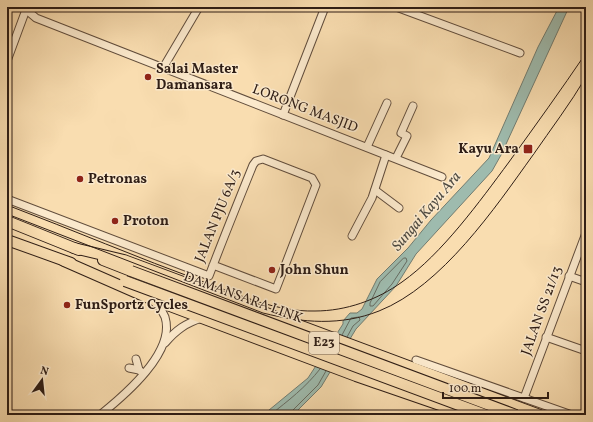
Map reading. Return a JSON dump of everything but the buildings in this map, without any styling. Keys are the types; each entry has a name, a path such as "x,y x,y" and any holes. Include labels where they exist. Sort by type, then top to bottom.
{"highway":[{"name":"DAMANSARA LINK","path":"7,222 131,271 516,415"},
{"name":"DAMANSARA LINK","path":"7,240 125,281 486,415"},
{"path":"74,248 124,260 539,415"},
{"path":"64,261 146,297 356,376 419,396 469,415"},
{"path":"419,396 429,395 436,389 436,380 433,376"},
{"path":"438,404 446,415"},
{"path":"525,415 539,415"}],"street":[{"path":"163,68 199,7"},
{"path":"282,115 325,7"},
{"path":"396,7 520,53"},
{"path":"7,60 26,8"},
{"name":"LORONG MASJID","path":"26,8 36,18 442,177"},
{"path":"367,147 388,103"},
{"path":"396,158 406,136 401,133 413,106"},
{"path":"352,236 375,190 386,154"},
{"name":"JALAN PJU 6A/3","path":"7,199 209,276 213,265 252,166 256,161 263,159 312,178 316,182 276,289 213,265"},
{"path":"375,190 399,208"},
{"name":"JALAN SS 21/13","path":"524,398 586,233"},
{"path":"569,276 586,282"},
{"path":"146,297 156,304 163,314 167,331 164,345"},
{"path":"100,415 120,399 175,332 202,318"},
{"path":"546,337 586,351"},
{"path":"136,359 141,372"},
{"path":"416,360 572,415"},
{"path":"129,368 141,372"}],"water":[{"path":"559,7 569,7 501,155 492,171 416,254 396,286 356,329 321,387 293,415 263,415 308,378 343,324 343,321 350,313 357,313 362,309 377,279 408,248 431,220 489,158 538,47"}],"tram line":[{"path":"7,205 258,302 301,311 350,307 372,299 402,282 432,257 446,242 473,210 509,162 586,53"},
{"path":"7,214 263,313 307,321 336,321 365,316 379,311 402,299 424,284 465,244 518,176 567,107 586,77"}],"place":[{"name":"Salai Master Damansara","path":"148,77"},
{"name":"Kayu Ara","path":"528,149"},
{"name":"Petronas","path":"80,179"},
{"name":"Proton","path":"115,221"},
{"name":"John Shun","path":"272,270"},
{"name":"FunSportz Cycles","path":"67,305"}],"water label":[{"name":"Sungai Kayu Ara","path":"427,212"}]}
